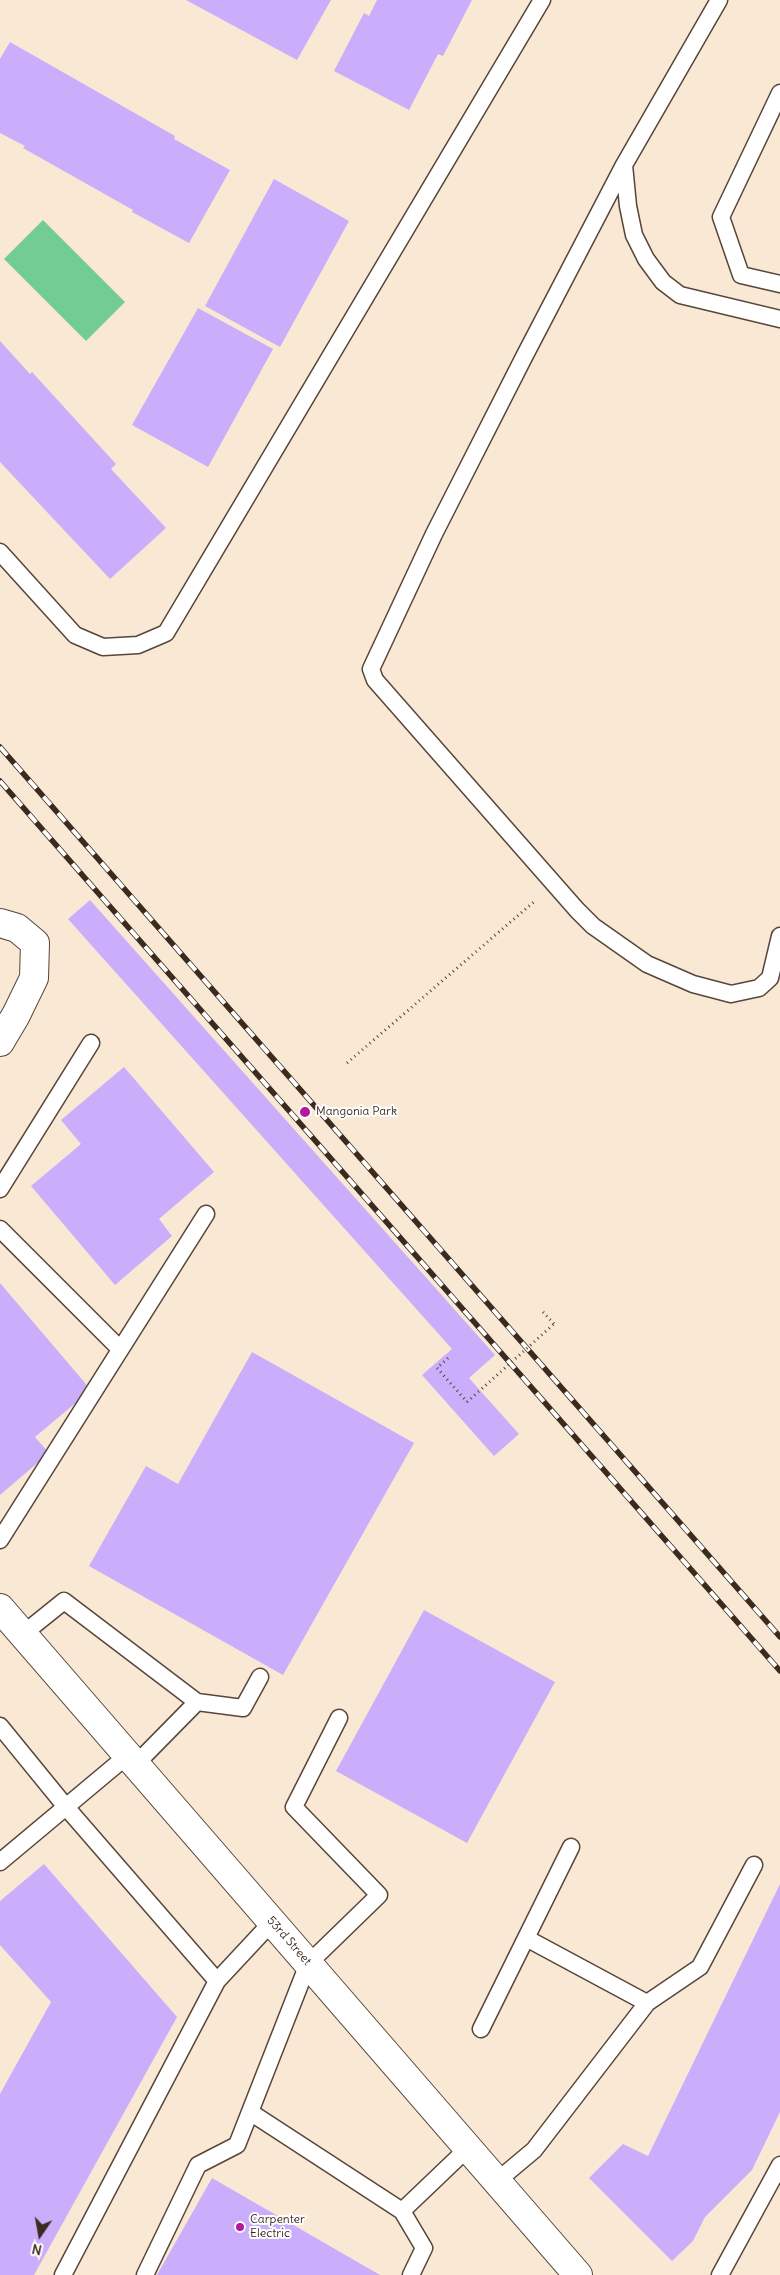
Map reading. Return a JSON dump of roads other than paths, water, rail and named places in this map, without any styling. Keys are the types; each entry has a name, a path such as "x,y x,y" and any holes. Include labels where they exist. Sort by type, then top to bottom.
{"street":[{"path":"0,923 17,928 35,943 34,978 0,1042"},
{"name":"53rd Street","path":"0,1608 578,2275"}],"lane":[{"path":"0,552 75,635 103,647 138,645 166,633 542,0"},
{"path":"719,0 624,165 434,534 372,670 375,680 593,926 647,964 693,984 731,994 760,988 775,979 780,936"},
{"path":"780,93 721,217 741,275 780,284"},
{"path":"624,165 628,206 634,235 646,259 663,282 680,295 780,319"},
{"path":"0,1189 91,1043"},
{"path":"0,1540 206,1214"},
{"path":"0,1229 120,1349"},
{"path":"23,1634 64,1601 197,1702 243,1708 260,1677"},
{"path":"0,1862 66,1807 132,1760 197,1702"},
{"path":"145,2275 198,2165 237,2145 308,1964 379,1895 294,1807 339,1718"},
{"path":"0,1726 66,1807 217,1980"},
{"path":"481,2029 571,1847"},
{"path":"497,2181 534,2150 647,2003 700,1968 754,1865"},
{"path":"63,2275 217,1980 272,1922"},
{"path":"526,1938 647,2003"},
{"path":"250,2112 402,2212 424,2248 411,2275"},
{"path":"402,2212 468,2148"},
{"path":"720,2275 780,2165"}],"railway":[{"path":"0,747 780,1637"},
{"path":"0,781 780,1671"}],"place":[{"name":"Mangonia Park","path":"305,1112"},
{"name":"Carpenter Electric","path":"240,2227"}]}
